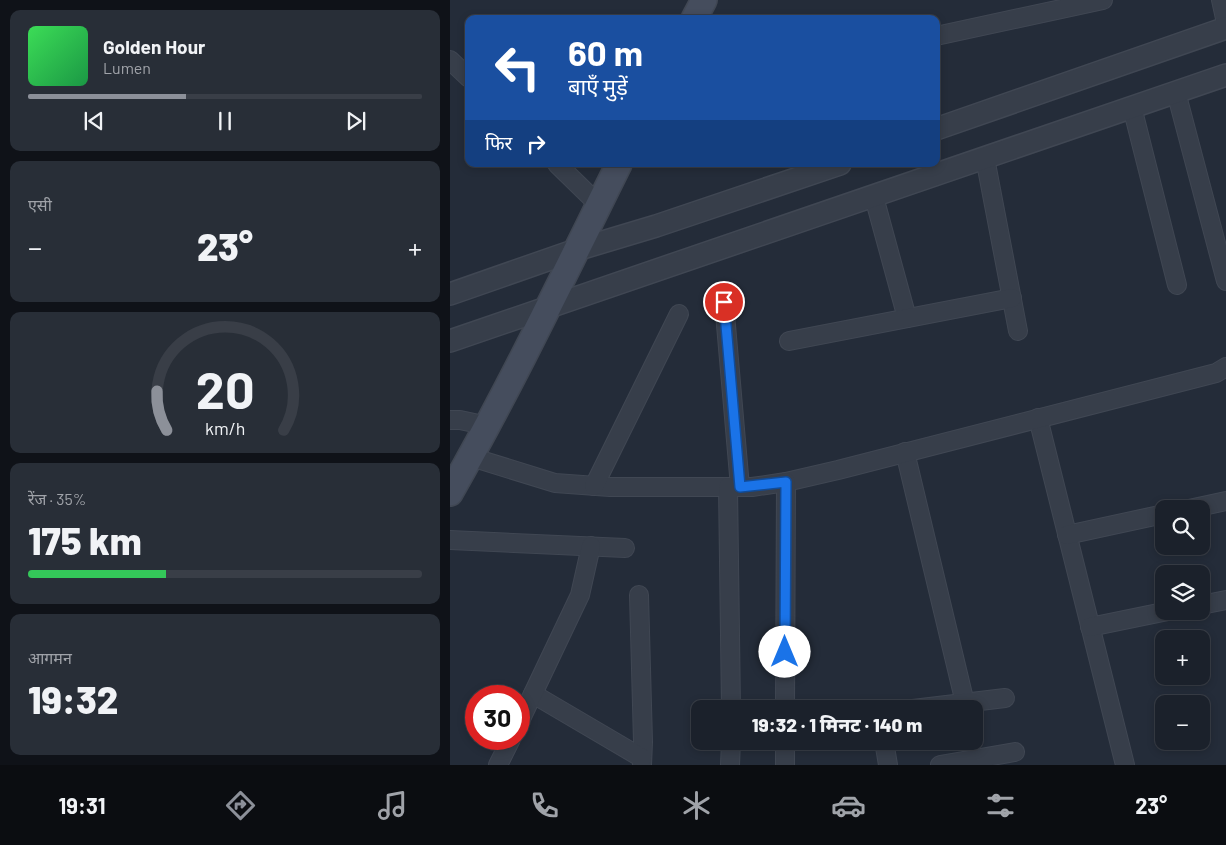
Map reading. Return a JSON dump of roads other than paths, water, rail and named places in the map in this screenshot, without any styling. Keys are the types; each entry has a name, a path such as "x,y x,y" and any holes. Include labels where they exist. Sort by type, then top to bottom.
{"main road":[{"path":"696,15 704,0"},
{"path":"450,493 488,426 553,300 618,167"}],"street":[{"path":"940,35 1103,0"},
{"path":"1221,0 1226,23"},
{"path":"940,128 1226,28"},
{"path":"450,60 465,74"},
{"path":"450,341 553,300 874,197 1226,75"},
{"path":"1176,92 1226,281"},
{"path":"1132,107 1177,285"},
{"path":"985,158 1018,331"},
{"path":"560,167 599,205"},
{"path":"450,294 574,255 831,167"},
{"path":"874,197 907,318"},
{"path":"788,341 1012,298"},
{"path":"724,302 734,487 731,700"},
{"path":"594,486 679,314"},
{"path":"471,457 555,483 594,486 734,487 786,482 1216,373 1226,367"},
{"path":"1038,418 1125,765"},
{"path":"450,420 460,420 488,426"},
{"path":"905,452 964,700"},
{"path":"785,700 786,482"},
{"path":"1210,504 1226,501"},
{"path":"1067,535 1155,516"},
{"path":"450,540 625,548"},
{"path":"530,700 580,595 591,546"},
{"path":"639,595 642,762"},
{"path":"1210,603 1226,600"},
{"path":"1090,627 1155,614"},
{"path":"533,694 642,762"},
{"path":"983,701 1004,698"},
{"path":"498,765 506,750"},
{"path":"730,765 731,750"},
{"path":"785,750 786,765"},
{"path":"886,750 888,765"},
{"path":"940,765 1015,752"}]}
